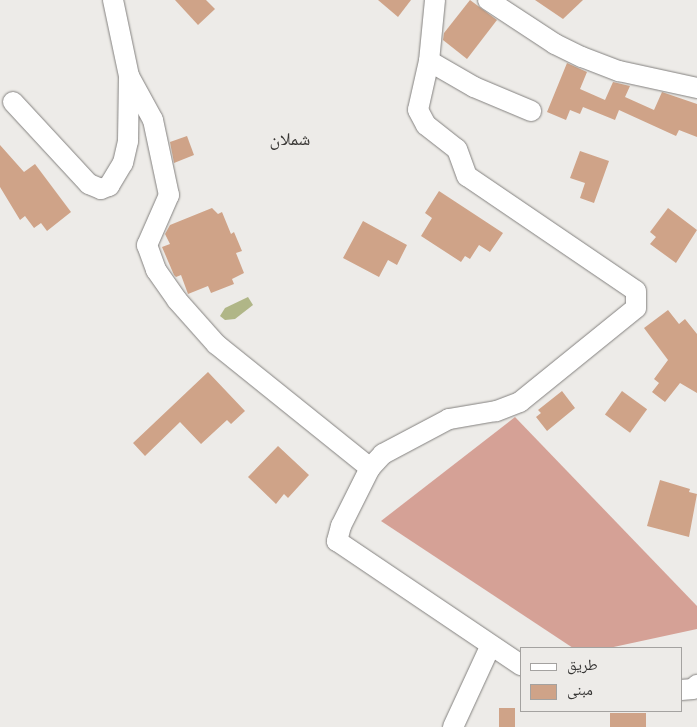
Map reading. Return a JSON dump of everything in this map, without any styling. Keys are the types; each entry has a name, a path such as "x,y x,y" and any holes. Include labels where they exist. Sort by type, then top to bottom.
{"street":[{"path":"13,102 89,184 102,189 110,186 123,163 128,141 129,76 113,0"},
{"path":"435,0 429,61 418,110 426,125 457,149 467,176 621,278 636,290 636,308 520,402 430,426 384,454 370,468 340,526 337,541 490,647 520,664"},
{"path":"488,0 555,44 582,57 618,72 697,88"},
{"path":"429,61 474,87 531,111"},
{"path":"129,76 153,120 169,195 148,245 149,256 156,270 177,300 216,344 370,468"},
{"path":"453,727 490,647"},
{"path":"682,690 693,689 697,685"}],"shaded area":[{"path":"248,297 253,305 235,319 225,320 220,316 225,308"},
{"path":"515,417 697,606 697,629 614,647 571,647 381,521"}],"building":[{"path":"175,0 206,0 215,9 198,25"},
{"path":"378,0 411,0 398,17"},
{"path":"470,0 497,20 467,59 443,40 444,33"},
{"path":"535,0 583,0 563,19"},
{"path":"567,63 587,72 580,89 605,100 613,82 630,86 625,97 654,110 662,92 697,104 697,137 679,130 676,136 619,110 615,120 583,107 580,114 570,110 566,120 547,112"},
{"path":"187,136 194,155 174,163 170,142"},
{"path":"0,145 24,172 35,164 71,212 47,231 41,223 34,228 25,216 20,220 0,187"},
{"path":"580,151 609,161 594,203 580,198 585,183 570,178"},
{"path":"439,191 503,233 490,252 479,245 470,259 465,256 461,262 421,236 432,218 425,213"},
{"path":"212,208 218,214 222,212 231,234 234,232 242,251 236,253 244,273 232,279 234,284 211,293 208,286 188,294 181,275 176,277 174,275 162,247 170,244 165,234 170,225"},
{"path":"668,208 697,230 676,263 650,244 656,237 650,232"},
{"path":"363,221 407,245 397,265 388,260 379,277 343,258"},
{"path":"668,310 679,324 685,319 697,334 697,393 680,383 665,402 652,392 659,383 654,379 668,360 644,328"},
{"path":"208,372 245,411 231,424 227,420 201,444 180,422 145,456 133,443"},
{"path":"562,391 575,408 547,431 536,417 541,413 538,410"},
{"path":"622,391 647,409 630,433 605,414"},
{"path":"278,446 309,475 288,498 284,494 276,504 248,477"},
{"path":"660,480 690,489 689,492 697,494 689,537 647,526"},
{"path":"499,708 515,708 515,727 499,727"},
{"path":"610,713 646,713 646,727 610,727"}],"district":[{"name":"شملان","path":"290,139"}]}
